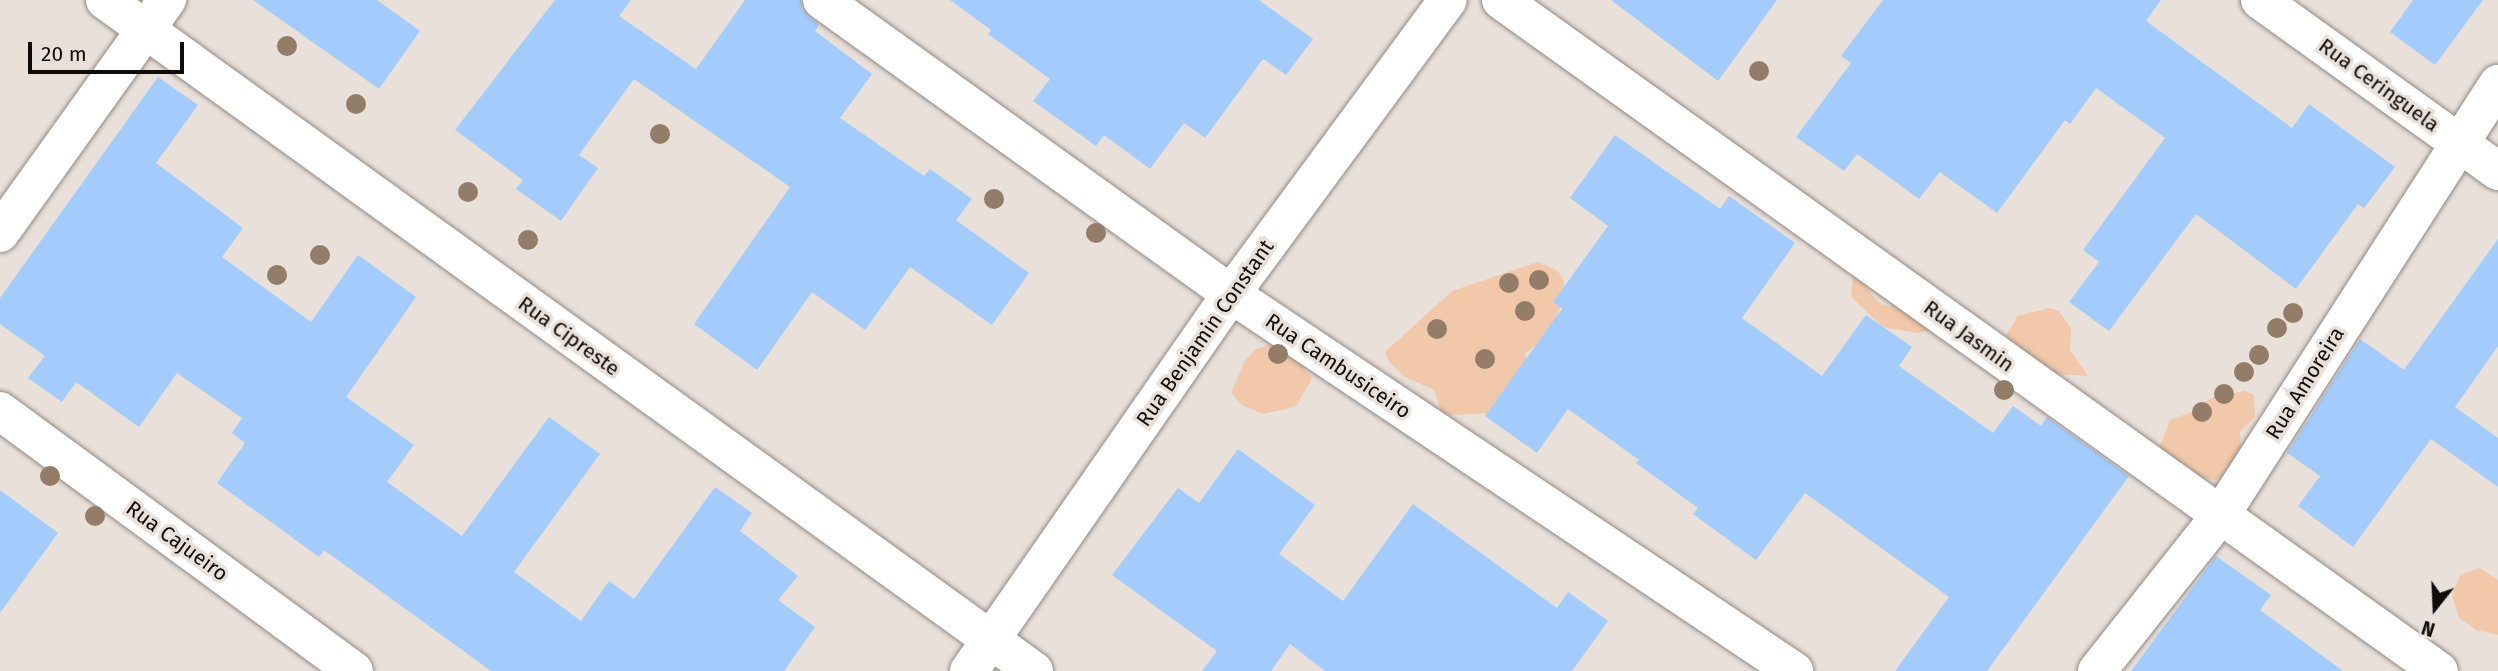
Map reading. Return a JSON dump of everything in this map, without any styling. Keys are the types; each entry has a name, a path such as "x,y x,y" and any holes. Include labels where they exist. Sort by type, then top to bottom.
{"street":[{"name":"Rua Cipreste","path":"105,0 156,15 980,656 1034,671"},
{"name":"Rua Cambusiceiro","path":"822,0 1231,293 1794,671"},
{"name":"Rua Benjamin Constant","path":"980,656 1231,293 1448,0"},
{"name":"Rua Jasmin","path":"1500,0 2440,671"},
{"name":"Rua Ceringuela","path":"2260,0 2498,171"},
{"path":"0,233 156,15"},
{"name":"Rua Amoreira","path":"2097,671 2220,516 2458,142 2498,84"},
{"name":"Rua Cajueiro","path":"0,411 354,671"}],"shaded area":[{"path":"1538,262 1558,271 1564,281 1562,303 1549,336 1524,354 1536,374 1494,413 1450,415 1441,411 1434,390 1405,377 1389,362 1385,352 1452,291"},
{"path":"1853,275 1865,279 1868,290 1879,303 1891,307 1897,298 1936,321 1929,330 1918,333 1883,327 1851,297"},
{"path":"2049,308 2059,311 2071,328 2070,350 2088,376 2043,373 2008,346 2006,335 2018,316"},
{"path":"1272,344 1289,349 1312,378 1296,407 1263,414 1241,405 1231,392 1245,361 1256,349"},
{"path":"2244,391 2254,395 2255,417 2240,432 2241,455 2220,481 2180,473 2158,450 2171,419 2193,412 2211,398"},
{"path":"2480,568 2498,580 2498,635 2476,630 2459,618 2452,595 2460,575"}],"building":[{"path":"253,0 377,0 420,31 379,89"},
{"path":"555,0 631,0 619,16 696,69 745,0 801,0 802,10 819,25 815,31 872,74 840,118 924,176 930,169 972,199 956,220 1029,273 992,325 910,267 865,330 812,292 757,370 694,324 790,187 634,79 579,155 598,168 561,221 516,189 523,180 455,130"},
{"path":"950,0 1259,0 1313,39 1286,75 1263,59 1205,138 1184,123 1150,169 1104,135 1096,146 1033,101 1050,79 988,34 991,30"},
{"path":"1611,0 1777,0 1718,81"},
{"path":"1883,0 2161,0 2146,21 2292,128 2309,104 2395,167 2364,208 2358,204 2296,289 2196,214 2109,331 2069,302 2099,262 2083,250 2165,138 2096,88 2070,124 2065,120 1997,213 1940,172 1919,199 1857,154 1844,171 1796,137 1851,63 1841,56"},
{"path":"2413,0 2483,0 2435,65 2390,32"},
{"path":"158,77 198,105 156,163 243,228 222,257 311,322 358,255 416,297 346,397 414,445 387,482 462,536 549,417 600,454 514,572 581,621 609,581 634,599 715,487 752,513 740,531 798,576 778,600 815,627 784,671 491,671 324,550 319,557 217,483 245,443 232,433 242,418 177,373 139,427 76,382 62,402 28,378 45,356 0,324 0,298"},
{"path":"1615,135 1720,209 1729,196 1795,243 1742,318 1822,376 1866,315 1912,347 1899,366 1993,433 2013,406 2041,426 2047,417 2129,476 1987,671 1895,671 1949,597 1805,493 1756,560 1693,514 1698,508 1636,463 1639,460 1568,409 1537,453 1485,416 1562,309 1553,302 1608,226 1570,198"},
{"path":"2498,239 2498,346 2455,407 2498,438 2498,487 2431,439 2353,547 2298,506 2320,476 2287,453 2360,339 2404,370"},
{"path":"1238,449 1315,505 1279,554 1343,601 1413,504 1557,608 1568,592 1608,621 1572,671 1325,671 1290,644 1271,671 1202,671 1217,651 1112,575 1178,488 1199,503"},
{"path":"0,490 58,533 0,613"},
{"path":"2216,556 2271,595 2260,610 2343,671 2131,671"}]}
